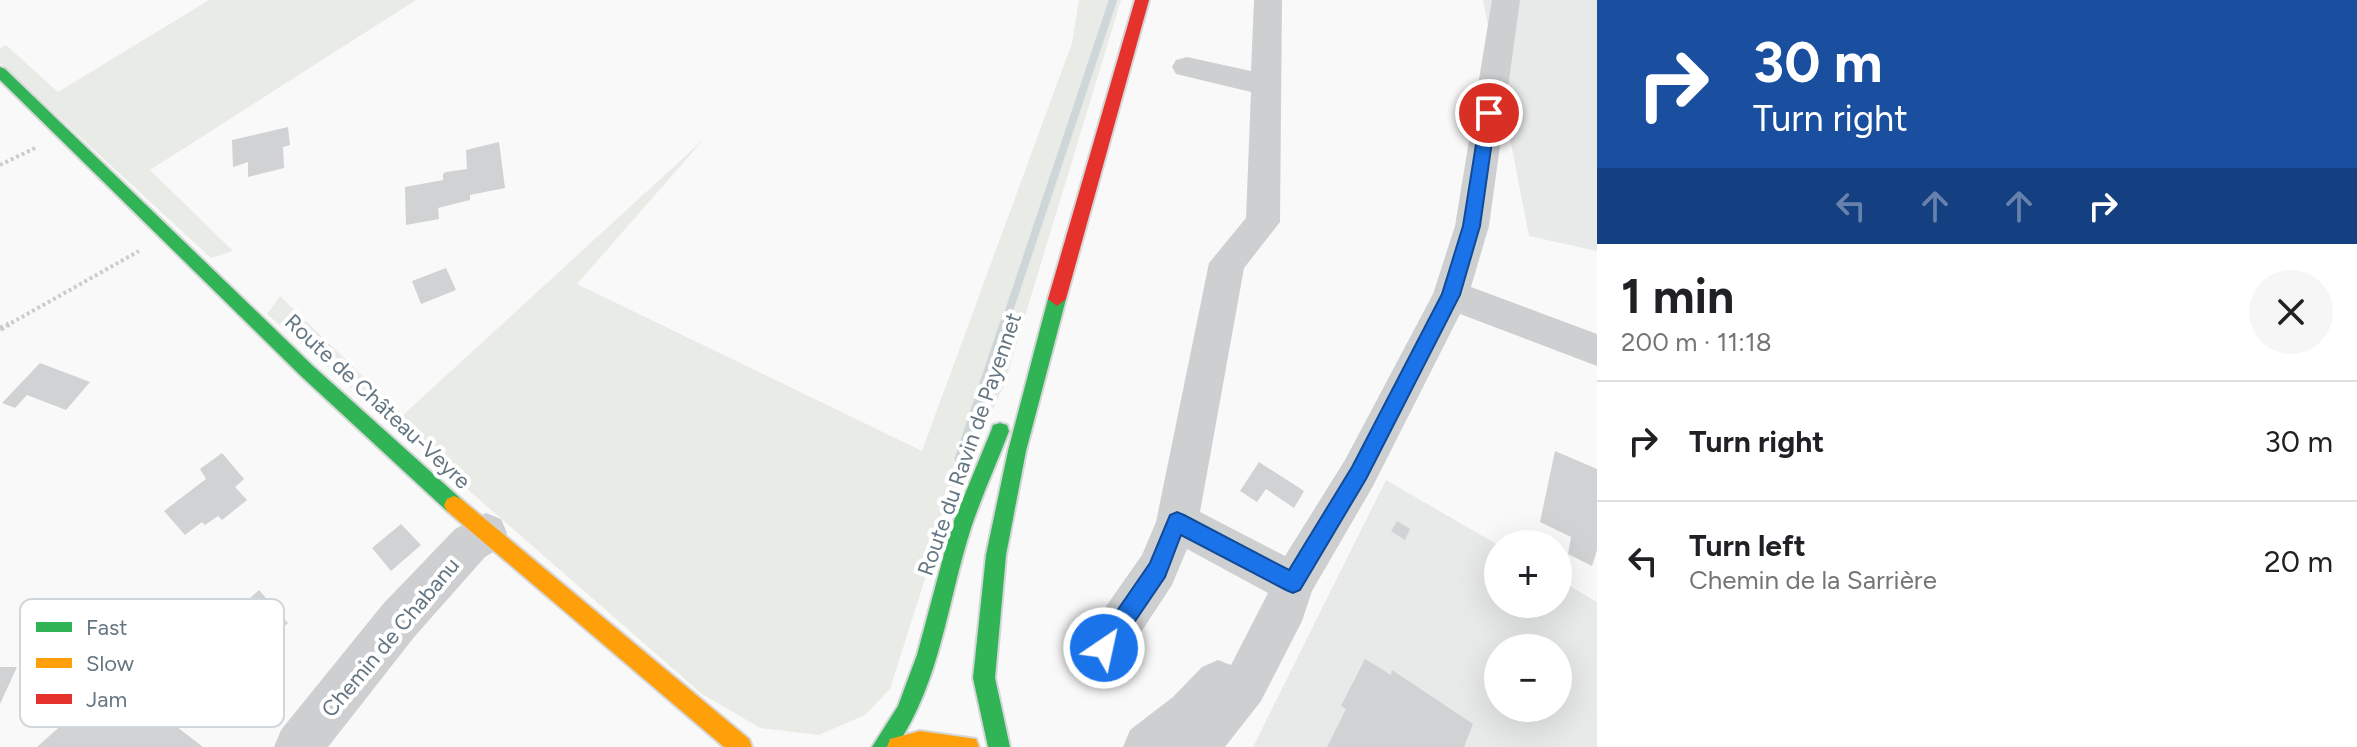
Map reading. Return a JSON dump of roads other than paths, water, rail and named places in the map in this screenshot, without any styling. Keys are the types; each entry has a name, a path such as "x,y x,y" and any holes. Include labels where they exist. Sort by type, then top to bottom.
{"street":[{"name":"Route du Ravin de Payennet","path":"999,747 984,678 996,555 1017,451 1083,199 1142,0"},
{"path":"1104,648 1157,570 1177,522 1227,263 1263,222 1268,0"},
{"path":"1195,747 1245,685 1451,295 1472,226 1506,0"},
{"path":"1187,67 1267,85"},
{"name":"Route de Château-Veyre","path":"0,72 307,371 486,533 741,747"},
{"name":"Route du Ravin de Payennet","path":"883,747 906,713 928,655 961,528 1008,410 1042,303 1083,199"},
{"path":"1451,295 1597,350"},
{"path":"1177,522 1290,595"},
{"name":"Chemin de Chabanu","path":"298,747 399,620 470,543 486,533"},
{"path":"1147,747 1190,714 1290,595"},
{"path":"898,747 920,742 968,747"}],"waterway":[{"path":"1004,326 1113,0"},
{"path":"960,459 1005,324"}]}
